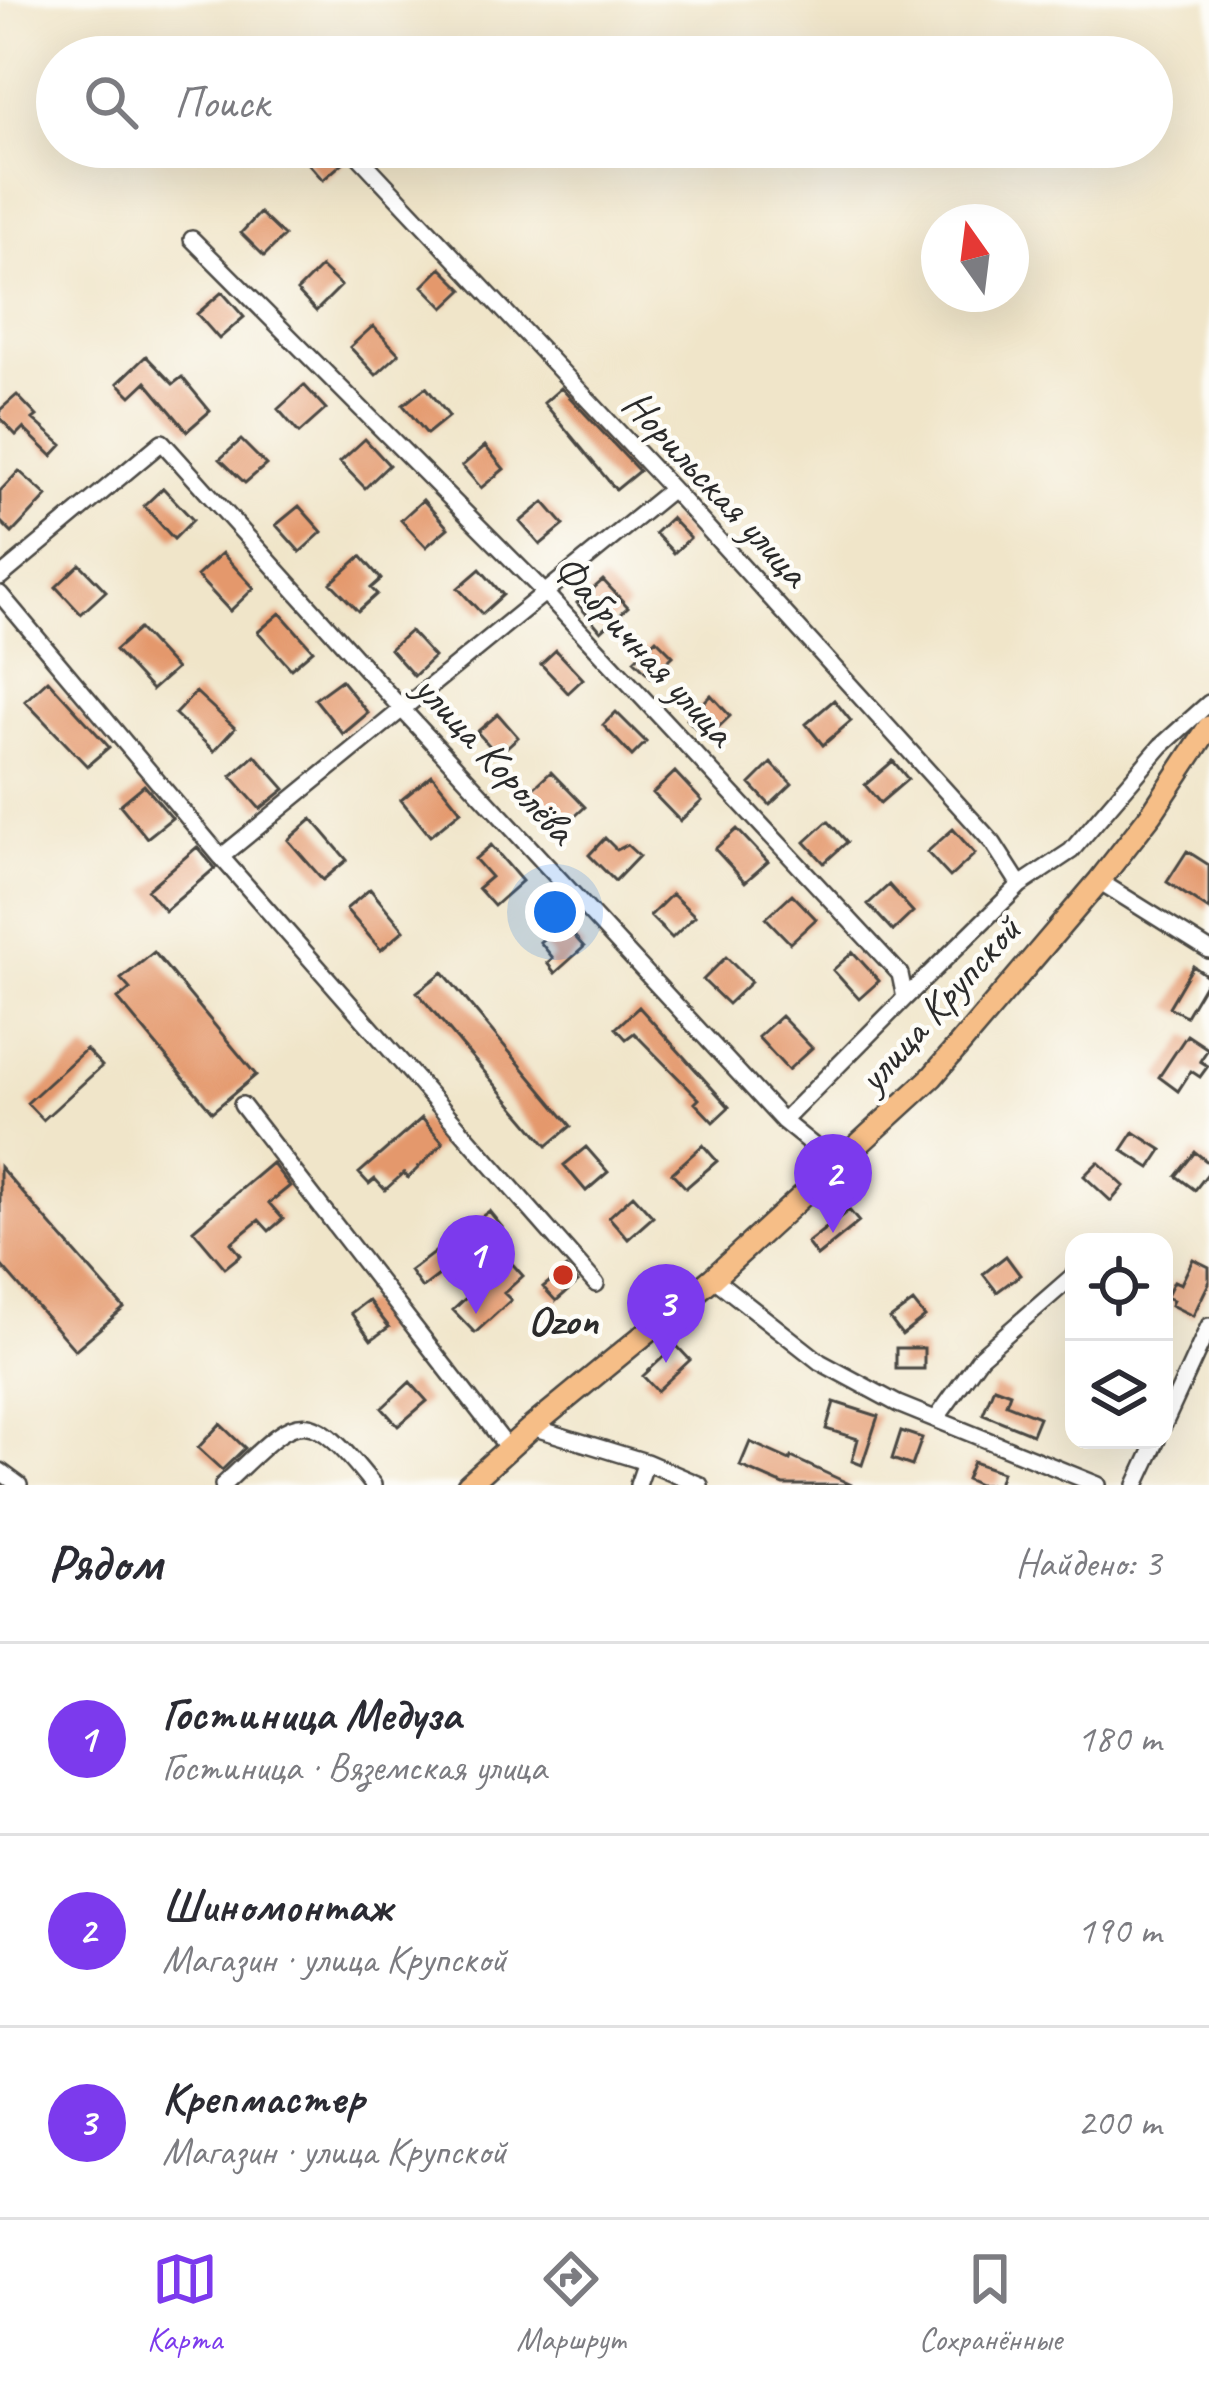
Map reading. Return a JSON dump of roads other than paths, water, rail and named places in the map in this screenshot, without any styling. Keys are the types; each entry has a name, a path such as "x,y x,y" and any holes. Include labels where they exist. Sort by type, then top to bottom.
{"main road":[{"name":"улица Крупской","path":"468,1485 532,1426 713,1278 932,1077 1099,881 1152,813 1209,727"}],"street":[{"name":"Норильская улица","path":"370,168 672,489 993,843 1020,885"},
{"name":"Фабричная улица","path":"192,239 545,593 900,974 905,998"},
{"name":"улица Королёва","path":"0,577 162,442 783,1121 836,1164"},
{"path":"221,857 672,489"},
{"path":"0,594 221,857 596,1284"},
{"path":"783,1121 1020,885 1071,851 1161,746 1209,703"},
{"path":"1099,881 1209,950"},
{"path":"242,1105 508,1448"},
{"path":"713,1278 820,1361 898,1404 1098,1485"},
{"path":"935,1419 981,1356 1065,1283"},
{"path":"1173,1404 1209,1325"},
{"path":"223,1485 290,1426 308,1426 328,1433 373,1485"},
{"path":"532,1426 646,1462 700,1485"},
{"path":"1136,1485 1152,1449"},
{"path":"638,1485 646,1462"},
{"path":"0,1471 19,1485"}],"place":[{"name":"Шиномонтаж","path":"833,1233"},
{"name":"Ozon","path":"563,1275"},
{"name":"Гостиница Медуза","path":"476,1314"},
{"name":"Крепмастер","path":"666,1363"}]}
